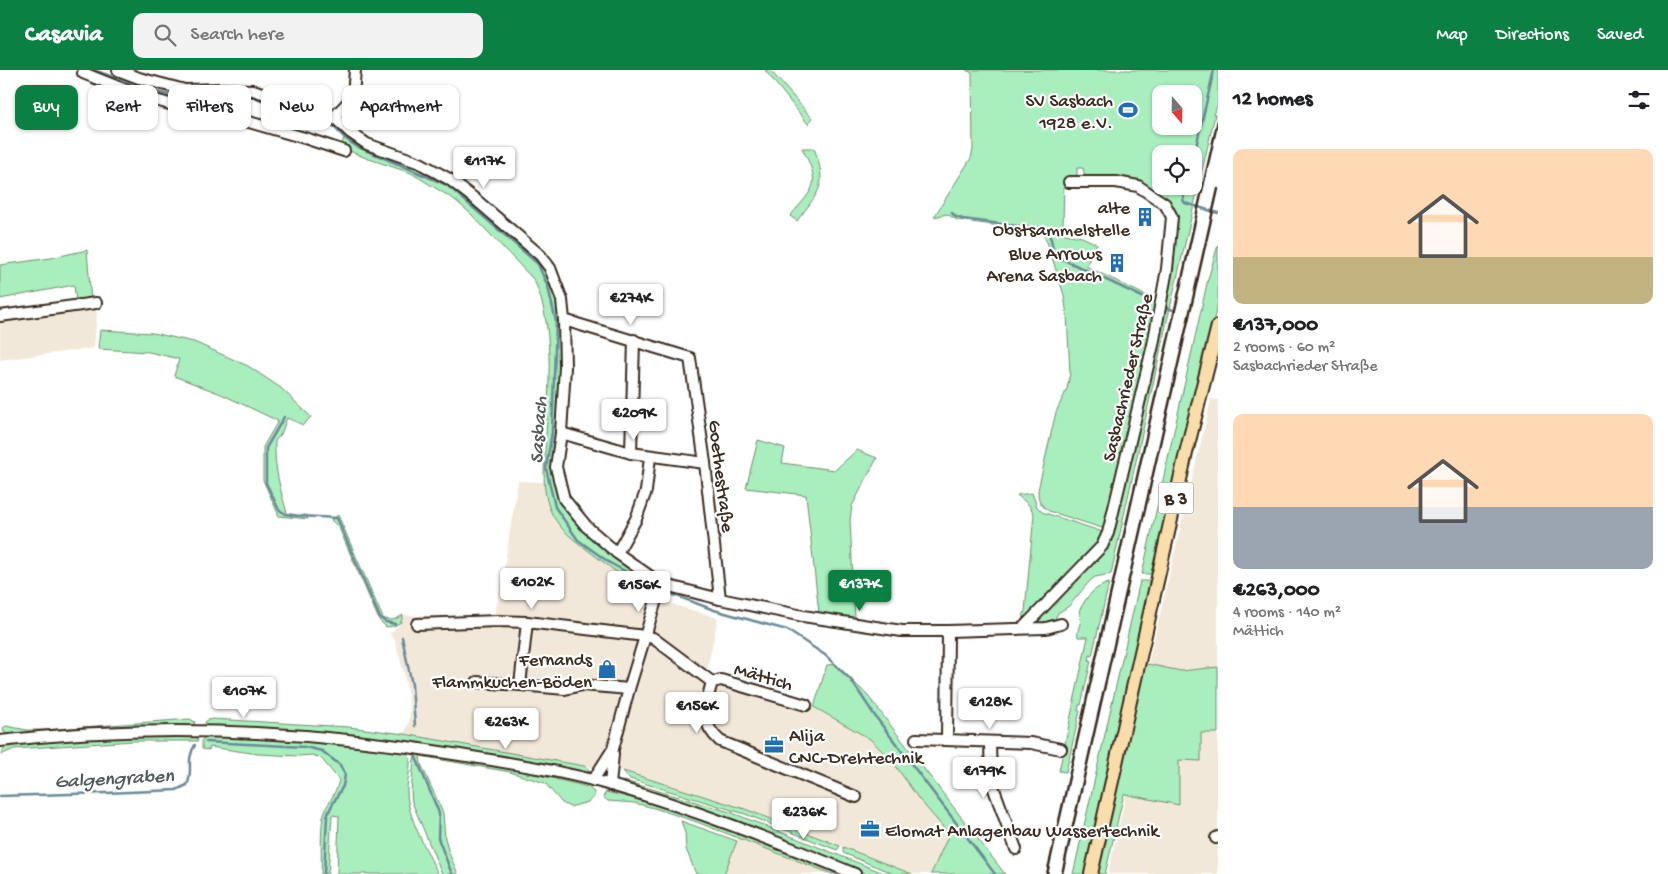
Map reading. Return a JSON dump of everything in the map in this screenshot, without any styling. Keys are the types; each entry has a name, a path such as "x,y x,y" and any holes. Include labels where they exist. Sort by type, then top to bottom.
{"main road":[{"name":"B 3","path":"1091,874 1186,453 1218,326"}],"street":[{"path":"84,70 83,73 138,95 180,107 204,109 308,138 344,151"},
{"path":"118,70 139,78 185,90 253,90 334,117 351,133 367,144 420,163 449,179 533,249 550,268 562,300 565,367 561,433 556,466 564,499 587,527 617,553 661,585 803,616 893,629 948,631 1046,628 1061,624"},
{"path":"334,117 353,97 355,70"},
{"name":"Sasbachrieder Straße","path":"1023,628 1102,546 1108,534 1153,346 1167,269 1172,227 1172,216 1165,204 1138,186 1116,182 1069,182"},
{"path":"0,316 96,303"},
{"path":"564,320 634,340 631,453"},
{"name":"Goethestraße","path":"634,340 690,358 705,463 720,599"},
{"path":"561,433 650,457 705,463"},
{"path":"617,553 636,519 643,501 650,457"},
{"path":"610,785 614,749 629,689 661,585"},
{"name":"Mättich","path":"417,624 498,621 526,622 645,636 653,638 712,682 722,680 806,705"},
{"path":"520,684 526,622"},
{"path":"946,740 948,631"},
{"path":"477,682 565,689 582,685 629,689"},
{"name":"Mättich","path":"712,682 705,709 705,719 708,728 720,741 856,797"},
{"path":"0,741 121,731 242,731 366,740 412,747 494,760 610,785 734,826 855,874"},
{"path":"0,738 17,739"},
{"path":"916,738 1030,743 1061,749"},
{"path":"990,742 991,781 1016,849"},
{"path":"594,781 596,774 614,749"}],"shaded area":[{"path":"94,305 97,313 94,348 0,360 0,318"},
{"path":"1211,399 1218,400 1218,667 1181,671 1148,665"},
{"path":"518,481 544,482 549,507 555,520 571,537 651,598 718,618 706,674 814,707 870,739 893,762 918,798 949,834 931,874 912,874 745,809 623,771 576,765 404,734 409,722 410,711 404,674 395,641 390,634 401,622 403,615 494,618"},
{"path":"1201,733 1218,733 1218,874 1108,874 1126,795 1178,804 1179,760"},
{"path":"739,837 832,874 724,874"}],"green space":[{"path":"765,70 770,70 812,118 808,124"},
{"path":"966,70 1218,70 1218,105 1213,114 1215,115 1202,171 1202,145 1152,145 1152,195 1196,195 1111,574 1095,577 1069,606 1058,613 1054,621 1039,623 1037,621 1038,617 1109,542 1118,511 1165,303 1176,216 1137,183 1085,177 1083,168 1077,168 1077,176 1075,178 1064,178 1063,226 1065,234 1082,237 1097,244 1086,266 1159,302 1108,530 1049,511 1042,505 1038,497 1056,412 1067,389 1070,373 1064,295 1047,242 1043,235 1036,231 957,220 947,214 934,217 971,158 973,149 972,73"},
{"path":"346,134 420,166 470,198 545,266 558,300 561,324 560,386 554,448 561,503 573,521 593,540 653,586 651,598 573,538 563,529 550,510 544,478 549,375 548,336 541,298 534,280 470,213 455,200 411,173 352,152 341,145"},
{"path":"802,148 814,148 821,180 816,194 797,221 790,216 806,198 813,185 812,170"},
{"path":"1218,245 1218,302 1151,574 1142,574 1208,279"},
{"path":"87,250 91,301 76,303 74,285 0,299 0,265 51,258"},
{"path":"100,330 153,333 194,342 248,366 281,388 311,417 303,425 287,418 281,434 275,441 280,487 287,513 291,516 307,515 308,519 279,516 263,480 263,447 278,421 221,394 174,376 179,359 149,352 98,349"},
{"path":"758,440 785,448 782,463 835,470 857,450 877,458 852,506 850,520 855,620 819,613 806,495 746,488"},
{"path":"1032,493 1037,507 1042,512 1100,531 1103,534 1092,550 1021,622 1025,611 1034,514 1029,505 1017,495"},
{"path":"338,515 383,618 391,620 403,615 401,622 394,626 386,627 379,620 339,528 331,520"},
{"path":"1140,581 1149,581 1147,599 1084,874 1073,874"},
{"path":"1109,583 1092,656 1090,655 1089,660 1091,661 1081,705 1079,705 1078,710 1080,711 1066,772 1059,771 1088,637 1078,637 1081,619 1079,611 1091,593"},
{"path":"1142,663 1181,671 1218,667 1218,733 1201,733 1201,761 1179,760 1179,805 1124,794 1105,874 1098,874 1115,788"},
{"path":"836,664 868,696 1005,874 931,874 949,834 918,798 893,762 870,739 814,707 827,665"},
{"path":"190,719 195,722 193,726 189,727 28,734 8,734 4,732 3,728 6,726 27,730 43,730"},
{"path":"213,719 349,727 404,734 584,766 591,771 582,773 506,758 342,734 206,726 205,722"},
{"path":"207,735 310,738 407,750 410,760 407,791 410,812 438,874 337,874 339,816 332,815 328,874 321,874 323,817 339,780 321,758 312,755 258,754 210,747 209,750 202,749 202,740"},
{"path":"110,736 196,736 198,741 133,741 14,749 1,755 8,744"},
{"path":"421,752 491,763 588,787 594,792 594,797 588,802 570,807 562,803 545,783 510,772 420,756 421,764 443,813 445,838 458,874 442,874 412,802 414,759"},
{"path":"623,771 745,809 840,846 837,850 745,814 630,779"},
{"path":"625,781 730,812 886,874 867,874 623,784 622,782"},
{"path":"606,792 687,814 847,874 832,874 694,821 654,808 634,803 608,801 603,797"},
{"path":"681,821 737,841 724,874 696,874 686,849 685,833"},
{"path":"843,847 912,874 894,874 843,853"}],"waterway":[{"name":"Sasbach","path":"94,70 149,90 186,99 252,97 318,118 334,127 356,146 447,185 538,264 548,287 556,322 552,432 546,468 555,507 578,540 610,563 656,588"},
{"path":"1196,145 1214,70"},
{"path":"1184,195 1183,200 1185,203 1218,213"},
{"path":"952,213 956,217 963,219 1046,230 1051,239 1054,255 1157,304"},
{"path":"1168,308 1173,310"},
{"path":"284,417 266,448 266,483 279,510 286,514 300,516 337,518 380,618 395,624"},
{"name":"Sasbach","path":"661,590 714,610 787,630 825,655 851,680 875,716 995,874"},
{"path":"402,637 412,685 415,726"},
{"name":"Galgengraben","path":"206,742 305,747 322,751 340,765 345,775 343,786 327,816 324,874"},
{"name":"Galgengraben","path":"0,796 176,790 187,785 190,775 190,761 195,745"},
{"path":"415,755 439,813 438,838 452,874"}],"railway":[{"path":"1047,874 1218,120"},
{"path":"1062,874 1218,189"}],"place":[{"name":"SV Sasbach 1928 e.V.","path":"1128,110"},
{"name":"alte Obstsammelstelle","path":"1145,217"},
{"name":"Blue Arrows Arena Sasbach","path":"1117,263"},
{"name":"Fernands Flammkuchen-Böden","path":"607,669"},
{"name":"Alija CNC-Drehtechnik","path":"774,745"},
{"name":"Elomat Anlagenbau Wassertechnik","path":"870,829"}]}
